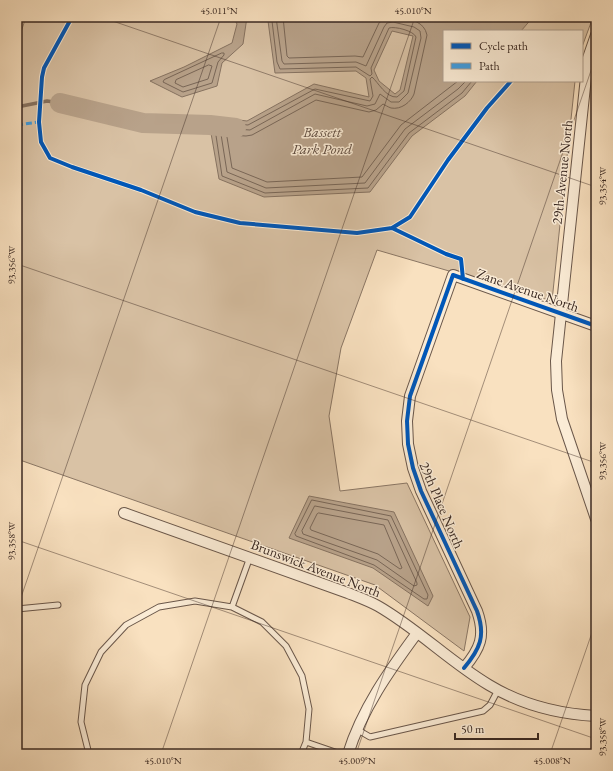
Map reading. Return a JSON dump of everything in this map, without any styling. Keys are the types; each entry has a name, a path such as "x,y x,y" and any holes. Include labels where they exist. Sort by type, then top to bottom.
{"street":[{"name":"29th Avenue North","path":"596,35 588,58 556,361 558,397 562,419 596,520"},
{"name":"Zane Avenue North","path":"453,275 596,326"},
{"name":"29th Place North","path":"453,275 410,396 407,420 408,444 417,479 481,622 482,634 480,645 474,656 464,668"},
{"name":"Brunswick Avenue North","path":"124,513 250,557 372,603 394,617 464,668 498,690 518,700 548,710 578,715 596,716"},
{"path":"348,754 368,707 391,668 418,634"}],"lane":[{"path":"232,607 250,557"},
{"path":"89,754 82,722 85,686 101,652 126,624 159,607 195,601 232,607 262,622 286,646 302,676 309,709 306,742 301,754"},
{"path":"17,609 58,605"},
{"path":"358,730 370,737 483,711 490,705 498,690"},
{"path":"306,742 341,754"}],"shaded area":[{"path":"17,17 593,17 583,44 583,30 443,30 443,82 575,82 552,301 377,250 341,348 329,416 340,491 407,483 470,617 464,651 375,585 17,459"}],"water":[{"path":"233,17 247,17 243,44 222,63 217,86 182,97 150,81 184,67 232,43 237,24"},
{"name":"Bassett Park Pond","path":"256,17 533,17 522,30 443,30 443,82 476,82 465,96 412,136 370,192 264,197 219,179 208,116 247,121 314,84 369,97 366,78 356,71 275,73 268,21","holes":["392,31 413,36 400,90 395,94 379,81 374,70"]},
{"path":"309,496 394,512 433,596 428,606 373,568 289,538"}],"waterway":[{"path":"17,107 47,101 60,103"},
{"path":"60,103 143,123 210,125 236,128"}],"marked path":[{"path":"17,125 39,122"}],"cycle path":[{"path":"72,17 44,68 42,77 39,122 41,142 50,158 141,190 195,212 240,223 357,233 392,228 410,217 448,160 487,108 510,82"},
{"path":"392,228 446,254 461,259 463,279"},
{"path":"464,668 478,648 481,635 480,620 421,491 413,468 408,444 407,421 410,396 453,275 596,326"}]}
